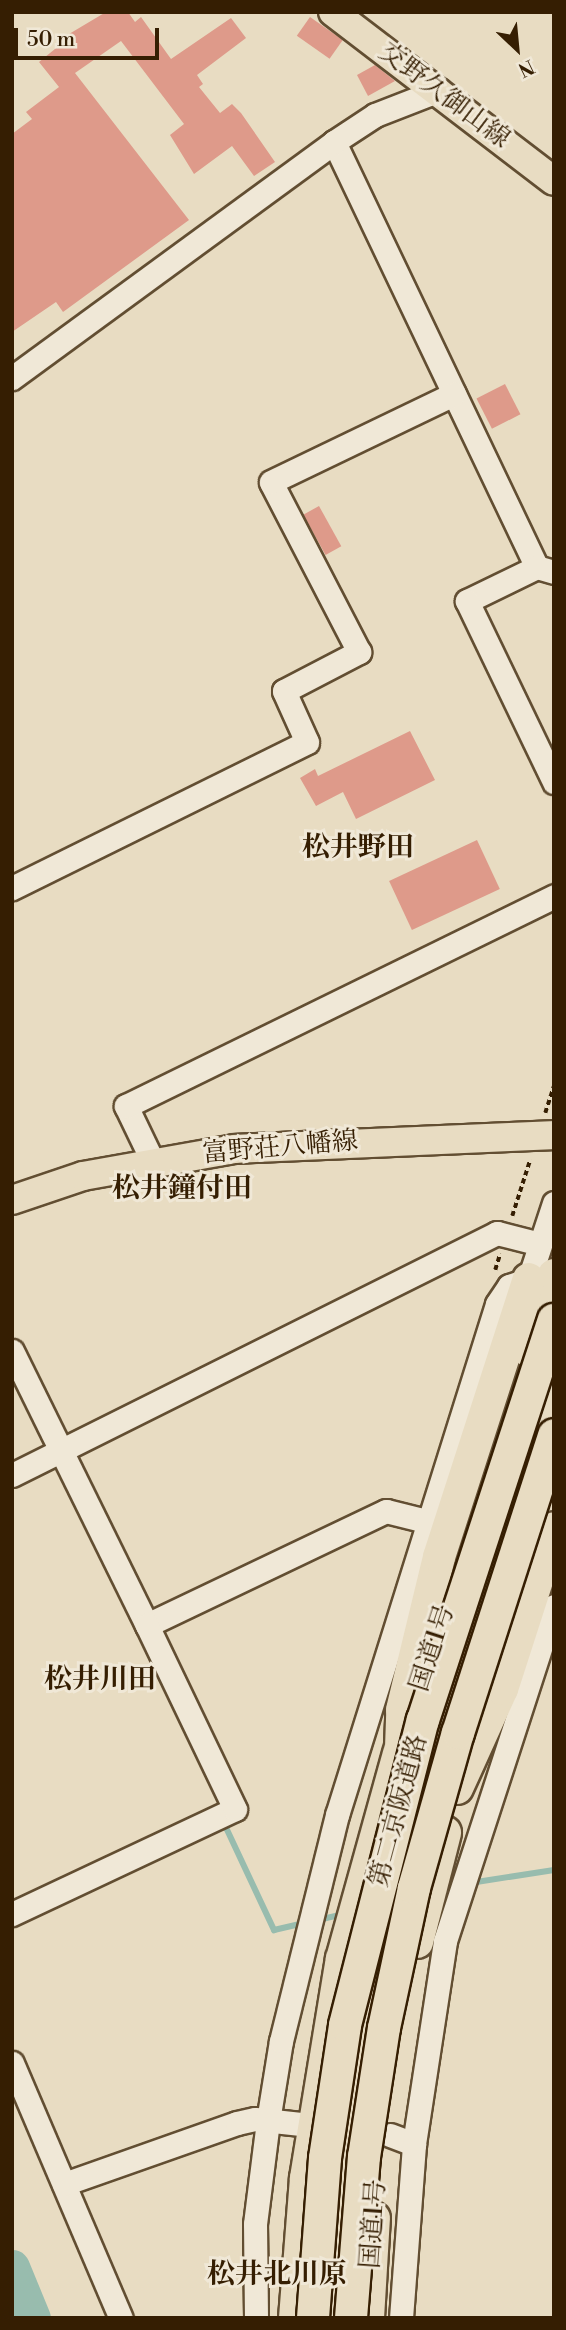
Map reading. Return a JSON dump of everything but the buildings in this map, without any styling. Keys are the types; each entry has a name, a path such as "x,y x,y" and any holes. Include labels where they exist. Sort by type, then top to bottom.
{"highway":[{"name":"国道1号","path":"295,2318 306,2178 342,1959 401,1748 545,1326 541,1277"},
{"path":"401,1748 402,1710 439,1557 541,1277"},
{"name":"第二京阪道路","path":"313,2318 325,2158 348,2012 423,1720 545,1326"},
{"name":"第二京阪道路","path":"351,2318 363,2157 384,2028 414,1888 458,1733 554,1435"},
{"name":"国道1号","path":"368,2318 377,2175 392,2056 457,1788 554,1482"},
{"path":"457,1788 502,1689 554,1528"}],"main road":[{"name":"交野久御山線","path":"333,12 439,90 554,181"},
{"name":"富野荘八幡線","path":"12,1200 83,1176 152,1160 235,1149 554,1135"}],"street":[{"path":"12,378 334,142 375,115 439,90"},
{"path":"334,142 454,394 545,570 467,601 554,782"},
{"path":"12,888 307,742 284,691 359,652 271,482 454,394"},
{"path":"152,1160 126,1106 554,896"},
{"path":"256,2318 256,2224 268,2120 281,2041 337,1815 435,1523 498,1304 509,1286 541,1277 540,1244 554,1203"},
{"path":"12,1475 497,1233 540,1244"},
{"path":"12,1351 235,1809 12,1914"},
{"path":"147,1625 386,1511 435,1523"},
{"path":"401,2318 414,2144 445,1941 554,1606"},
{"path":"12,2063 121,2318"},
{"path":"64,2184 237,2123 268,2120 300,2124"},
{"path":"390,2134 414,2144"}],"waterway":[{"path":"222,1819 274,1930 304,1923"},
{"path":"470,1883 554,1870"},
{"path":"318,1920 345,1914"},
{"path":"12,2267 33,2318"}],"tunnel":[{"path":"442,1525 531,1554"}],"district":[{"name":"松井野田","path":"358,848"},
{"name":"松井鐘付田","path":"182,1189"},
{"name":"松井川田","path":"100,1680"},
{"name":"松井北川原","path":"277,2275"}]}
